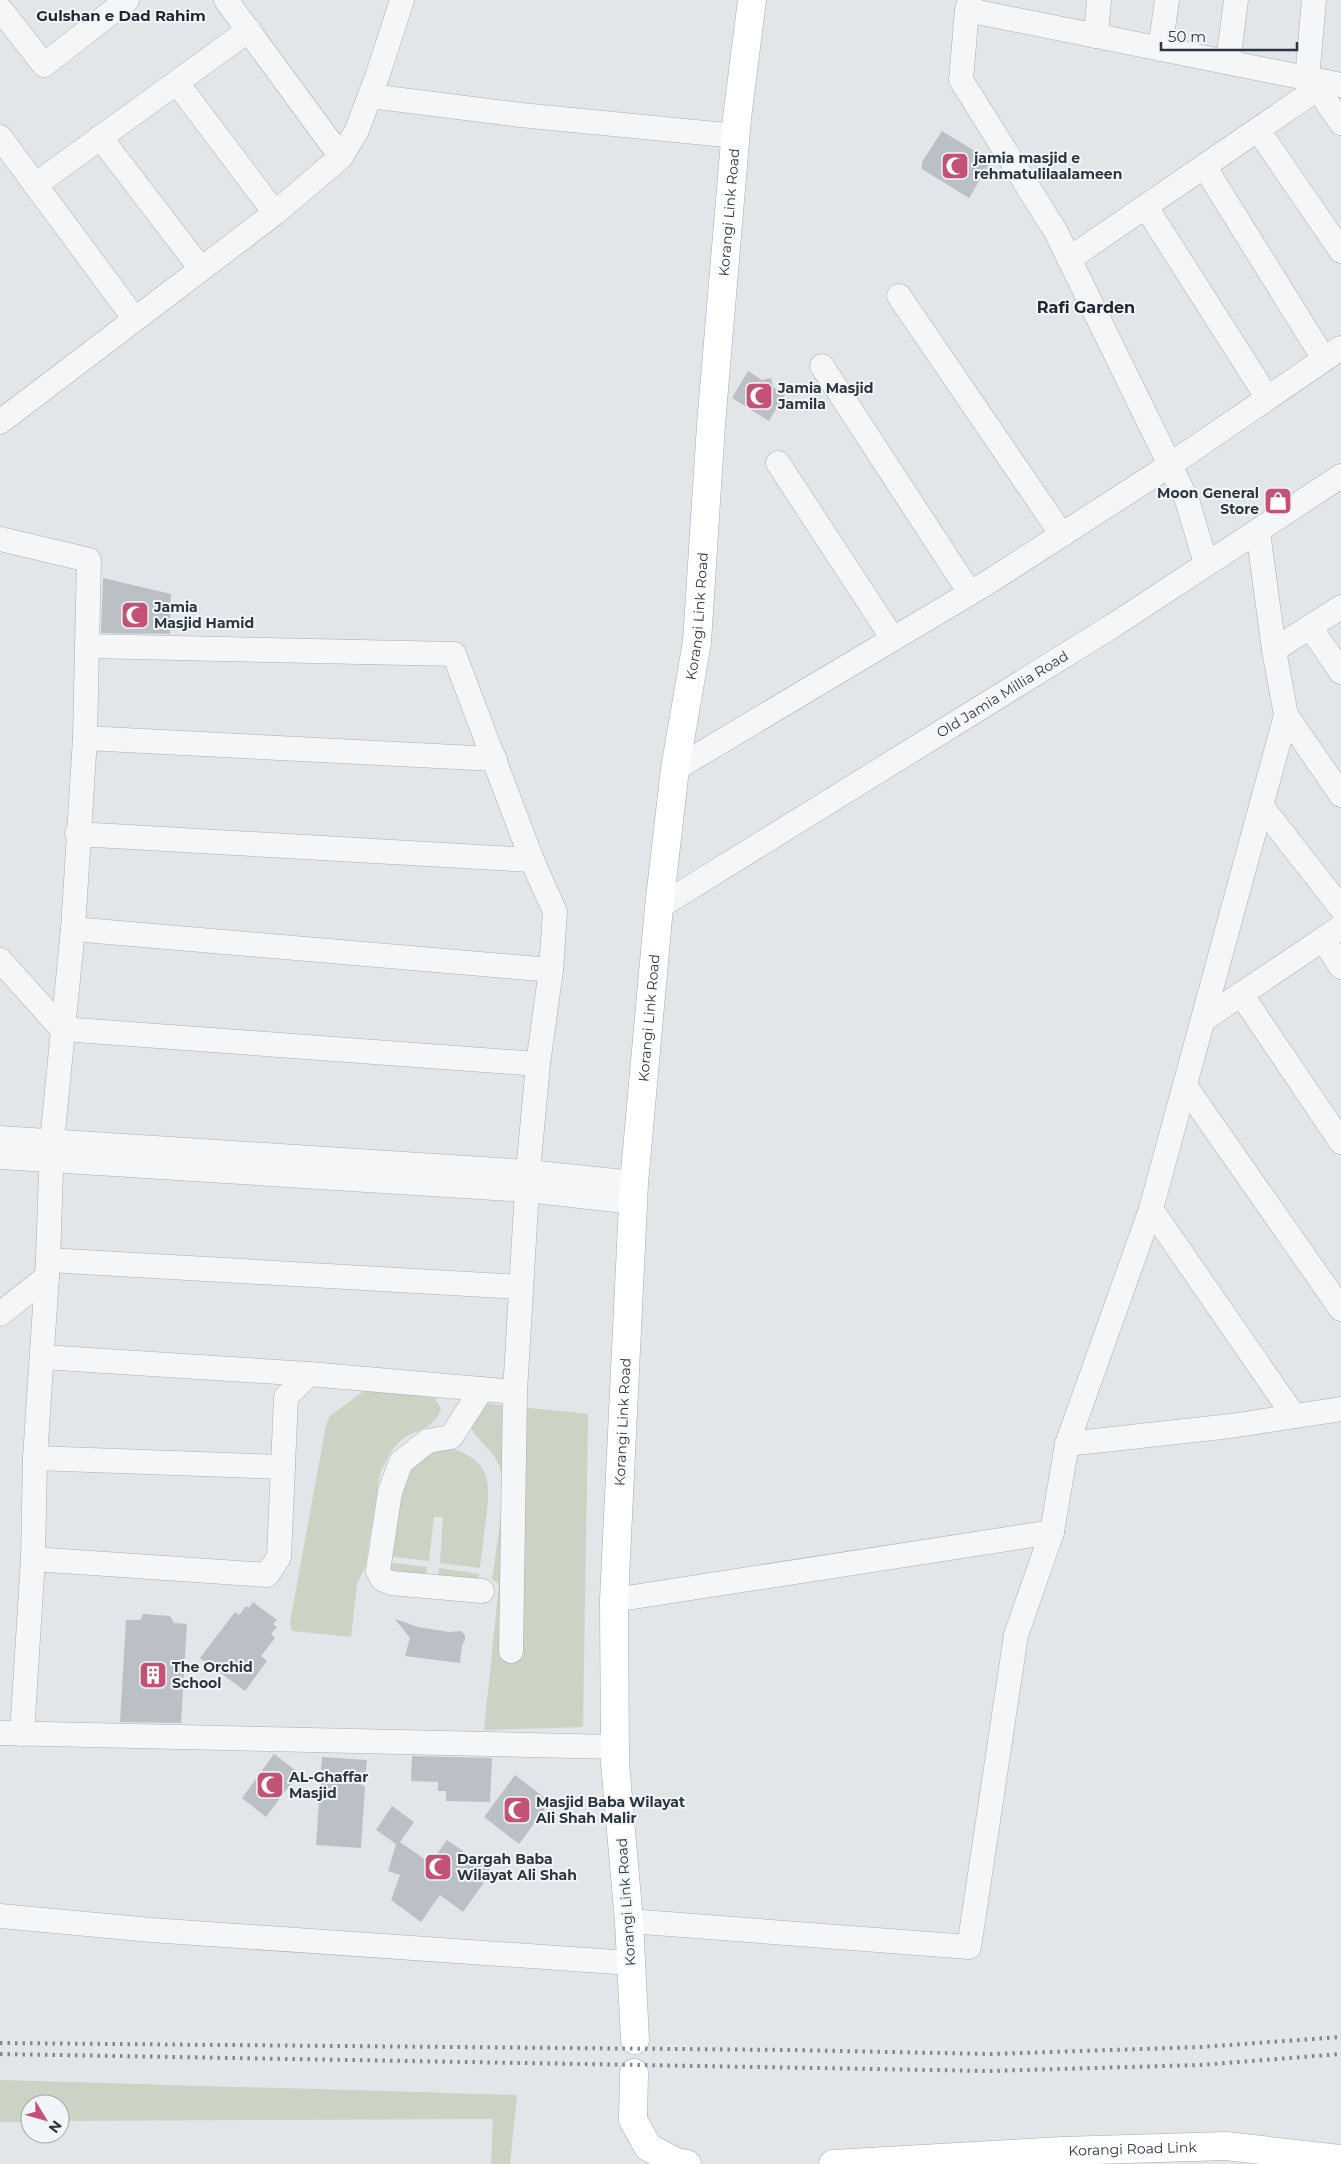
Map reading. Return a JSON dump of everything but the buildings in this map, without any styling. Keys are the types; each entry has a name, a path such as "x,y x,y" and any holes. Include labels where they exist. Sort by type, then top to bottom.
{"main road":[{"name":"Korangi Link Road","path":"635,2040 630,1963 630,1921 615,1746 614,1600 634,1192 659,907 675,769 697,642 711,425 736,136 752,0"},
{"path":"634,2073 633,2120 648,2148 676,2162 687,2164"},
{"name":"Korangi Road Link","path":"834,2164 1062,2151 1226,2146 1341,2159"}],"street":[{"path":"1,10 44,65 127,0"},
{"path":"226,0 341,157"},
{"path":"0,422 134,318 275,213 341,157 357,130 402,0"},
{"path":"1096,36 1099,0"},
{"path":"1160,49 1168,0"},
{"path":"1228,62 1236,0"},
{"path":"1314,0 1323,84 1341,123"},
{"path":"1206,564 1187,500 1056,232 961,80 968,5 1096,36 1228,62 1323,84"},
{"path":"35,185 249,30"},
{"path":"177,83 275,213"},
{"path":"1069,259 1323,84"},
{"path":"370,96 521,115 736,136"},
{"path":"1258,130 1341,252"},
{"path":"0,137 134,318"},
{"path":"100,137 201,269"},
{"path":"675,769 970,593 1062,535 1170,465 1332,354 1204,166"},
{"path":"1146,207 1267,397"},
{"path":"899,296 1062,535"},
{"path":"822,366 970,593"},
{"path":"778,463 893,639"},
{"name":"Old Jamia Millia Road","path":"659,907 1105,630 1258,532 1341,476"},
{"path":"1258,532 1274,650 1286,715 1341,794"},
{"path":"0,539 89,560 85,738 72,929 51,1151 47,1268 35,1458 33,1559 11,1733 615,1746"},
{"path":"1274,650 1341,607"},
{"path":"1310,627 1341,672"},
{"path":"87,646 454,654 532,860 555,912 551,970 538,1064 527,1181 515,1392 511,1651"},
{"path":"630,1921 969,1947 1016,1635 1052,1532 1068,1444 1151,1209 1286,715"},
{"path":"85,738 495,759"},
{"path":"1262,807 1341,908"},
{"path":"77,834 532,860"},
{"path":"72,929 551,970"},
{"path":"1203,1020 1332,933 1341,967"},
{"path":"0,960 62,1029 538,1064"},
{"path":"1241,994 1341,1142"},
{"path":"1184,1086 1341,1309"},
{"path":"0,1138 51,1151"},
{"path":"0,1157 51,1151 527,1181 634,1192"},
{"path":"1151,1209 1294,1416"},
{"path":"0,1314 47,1268 521,1287"},
{"path":"42,1356 309,1374 515,1392"},
{"path":"33,1559 267,1575 279,1558 286,1397 309,1374"},
{"path":"482,1389 451,1437 428,1441 402,1462 390,1492 378,1571 382,1579 391,1583 482,1591"},
{"path":"1068,1444 1231,1426 1341,1409"},
{"path":"35,1458 283,1467"},
{"path":"614,1600 1052,1532"},
{"path":"0,1916 160,1930 630,1963"}],"green space":[{"path":"369,1387 435,1398 441,1409 437,1417 428,1426 398,1443 392,1450 380,1474 365,1568 357,1584 351,1637 292,1631 290,1622 326,1425 330,1416"},
{"path":"461,1401 588,1414 583,1727 484,1730 499,1584 492,1579 505,1489 499,1465 494,1456 462,1419"},
{"path":"451,1448 474,1459 481,1466 485,1474 488,1505 480,1568 440,1563 443,1517 434,1517 429,1561 387,1556 400,1476 420,1453"},
{"path":"387,1562 427,1567 426,1575 386,1569"},
{"path":"439,1568 479,1574 478,1581 438,1576"},
{"path":"0,2080 517,2095 510,2164 491,2164 493,2119 70,2121 70,2094 20,2094 20,2122 0,2122"}],"railway":[{"path":"0,2043 791,2050 990,2054 1201,2047 1341,2037"},
{"path":"0,2054 989,2071 1200,2065 1341,2054"}],"place":[{"name":"jamia masjid e rehmatulilaalameen","path":"955,166"},
{"name":"Jamia Masjid Jamila","path":"759,396"},
{"name":"Moon General Store","path":"1278,501"},
{"name":"Jamia Masjid Hamid","path":"135,615"},
{"name":"The Orchid School","path":"153,1675"},
{"name":"AL-Ghaffar Masjid","path":"270,1785"},
{"name":"Masjid Baba Wilayat Ali Shah Malir","path":"517,1810"},
{"name":"Dargah Baba Wilayat Ali Shah","path":"438,1867"}],"district":[{"name":"Gulshan e Dad Rahim","path":"121,16"},
{"name":"Rafi Garden","path":"1086,307"}]}
